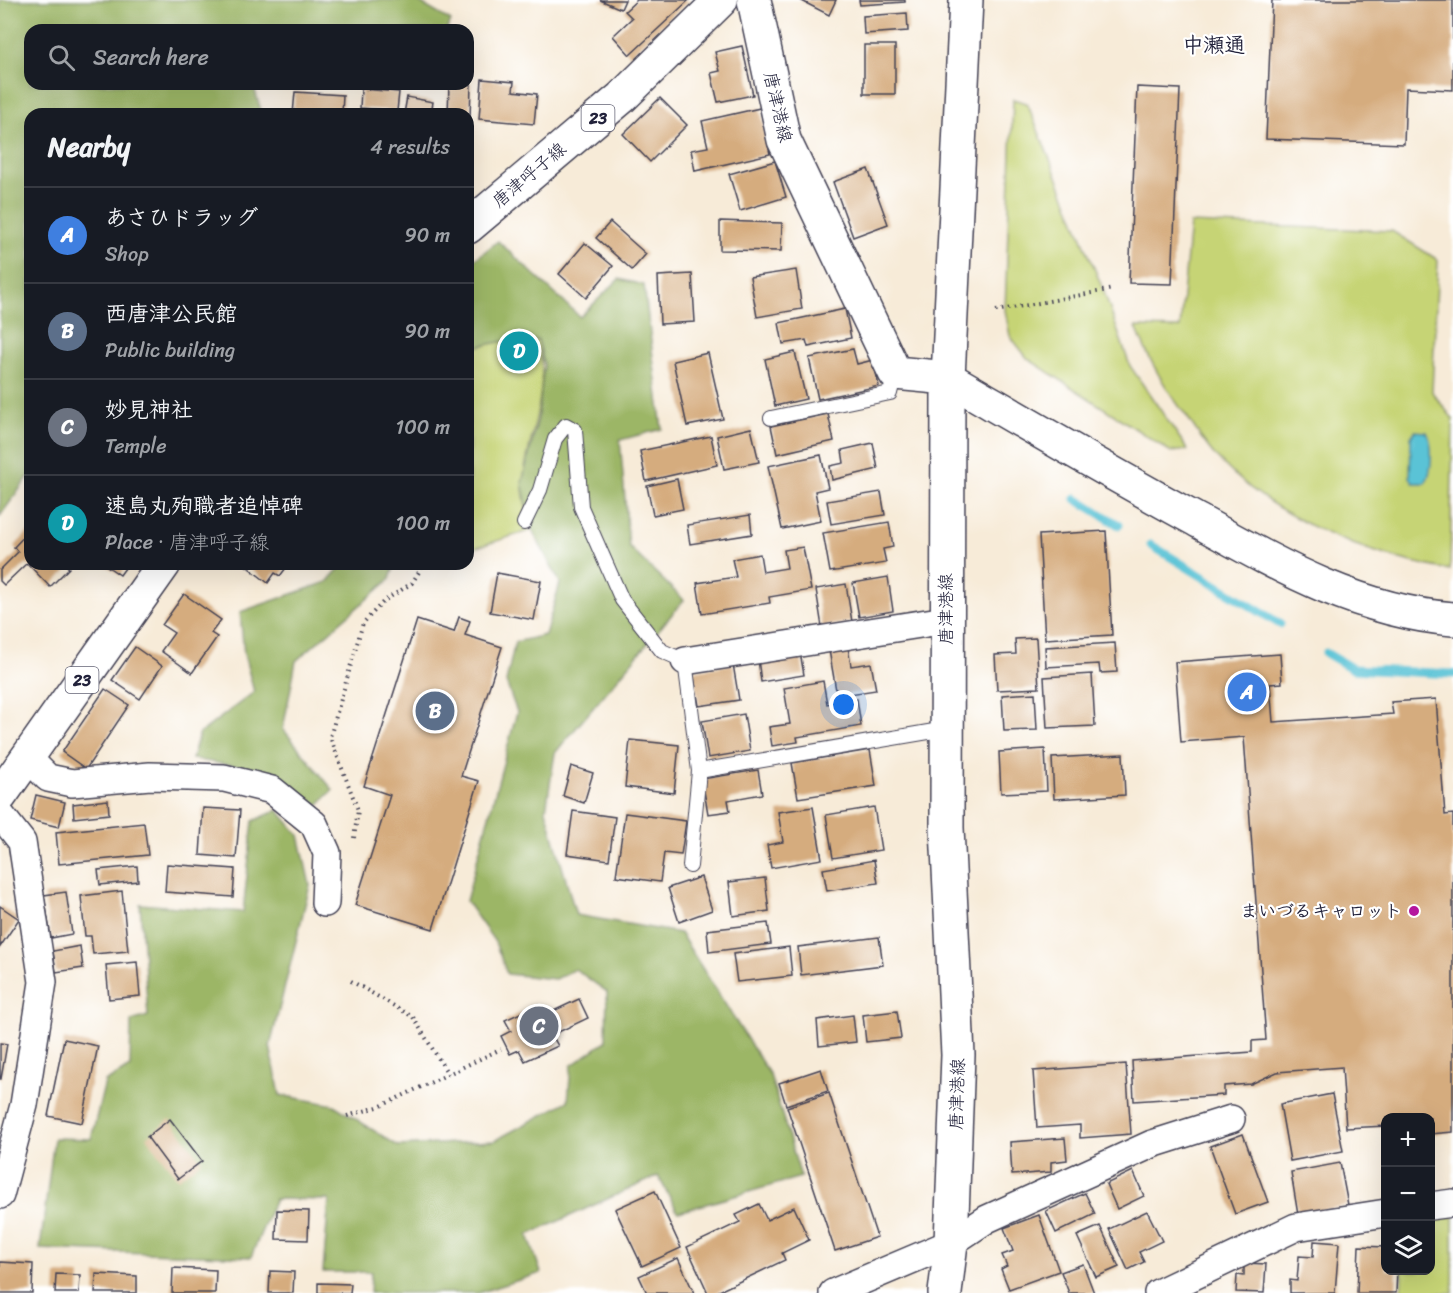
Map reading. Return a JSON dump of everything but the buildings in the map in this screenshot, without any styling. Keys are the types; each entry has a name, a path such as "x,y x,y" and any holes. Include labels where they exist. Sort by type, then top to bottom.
{"main road":[{"name":"唐津港線","path":"754,0 784,140 895,373"},
{"name":"唐津港線","path":"945,1293 951,1243 958,1055 947,828 948,378 966,0"},
{"name":"唐津呼子線","path":"474,222 621,98 715,2"},
{"path":"895,373 948,378 1156,498 1275,563 1351,598 1419,616 1453,619"},
{"name":"23","path":"0,796 160,570"}],"street":[{"path":"685,661 946,621"},
{"path":"27,757 48,778 72,783 150,776 224,778 272,790 314,824 327,854 325,903"},
{"path":"0,814 22,842 43,982 24,1105 0,1195"},
{"path":"833,1293 951,1243 987,1219 1152,1144 1231,1119"},
{"path":"1435,1205 1453,1203"},
{"path":"1158,1293 1296,1227 1381,1214"}],"lane":[{"path":"771,418 890,393 895,373"},
{"path":"524,523 540,490 555,439 566,425 575,430 581,507 622,600 662,651 685,661 699,771 690,866"},
{"path":"699,771 946,729"}],"path":[{"path":"996,311 1113,289"},
{"path":"353,842 358,810 330,737 363,623 384,601 412,583 420,570"},
{"path":"351,981 413,1017 448,1074"},
{"path":"347,1116 381,1106 501,1049"}],"green space":[{"path":"0,0 415,0 451,21 449,24 24,24 24,90 255,90 260,108 24,108 24,483 0,516"},
{"path":"1013,99 1027,103 1104,292 1130,366 1188,450 1171,452 1028,359 1010,336 1005,310"},
{"path":"1190,223 1392,231 1438,260 1432,392 1453,419 1450,570 1418,564 1355,545 1296,518 1268,501 1242,481 1218,459 1206,444 1172,397 1136,327 1180,328"},
{"path":"498,241 580,317 619,279 644,285 662,429 620,440 629,547 684,600 555,753 546,810 576,915 680,933 770,1075 801,1177 678,1212 658,1176 528,1235 541,1273 478,1293 370,1293 371,1272 323,1272 329,1200 275,1199 251,1257 40,1249 54,1138 91,1139 105,1082 130,1067 131,1021 148,1016 140,904 243,912 253,821 278,810 299,835 310,885 270,1046 280,1095 334,1105 398,1146 494,1141 568,1101 571,1066 606,1041 607,992 575,969 555,979 507,974 495,942 466,901 517,712 506,682 515,642 545,635 560,583 532,530 522,483 538,418 544,365 538,340 499,342 474,347 474,260"},
{"path":"538,339 542,377 538,411 523,480 524,499 532,530 474,548 474,347 499,342"},
{"path":"338,570 393,570 390,579 296,661 283,729 333,790 318,805 259,770 192,759 199,734 254,692 244,654 240,612 327,582"},
{"path":"1453,1216 1453,1293 1401,1293 1402,1275 1435,1275 1435,1219"}],"water":[{"path":"1415,431 1427,432 1429,437 1431,465 1425,483 1413,483 1410,477 1411,437"}],"waterway":[{"path":"1076,499 1119,525"},
{"path":"1151,545 1280,624"},
{"path":"1326,653 1353,669 1453,674"}],"place":[{"name":"速島丸殉職者追悼碑","path":"519,351"},
{"name":"あさひドラッグ","path":"1247,692"},
{"name":"西唐津公民館","path":"435,711"},
{"name":"まいづるキャロット","path":"1414,911"},
{"name":"妙見神社","path":"539,1026"}],"district":[{"name":"中瀬通","path":"1214,45"}]}
